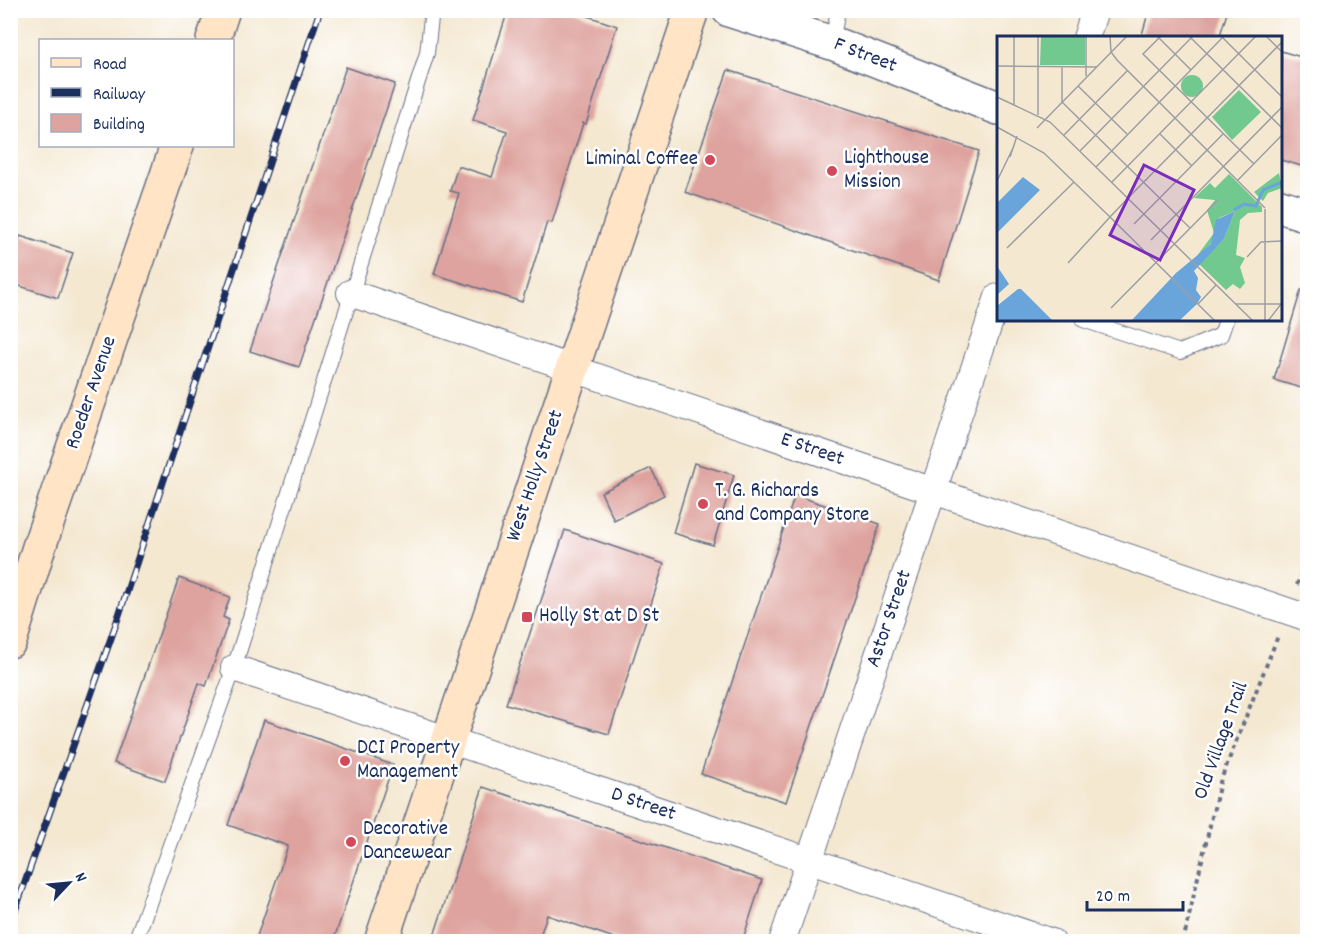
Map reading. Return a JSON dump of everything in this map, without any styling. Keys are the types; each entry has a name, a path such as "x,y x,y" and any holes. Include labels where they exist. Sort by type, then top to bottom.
{"main road":[{"path":"213,39 223,10"},
{"name":"West Holly Street","path":"381,942 692,10"},
{"name":"Roeder Avenue","path":"10,641 39,546 177,147"}],"street":[{"name":"F Street","path":"729,10 832,43 997,107"},
{"path":"1087,36 1095,10"},
{"path":"1282,206 1308,215"},
{"name":"E Street","path":"350,293 1298,614"},
{"name":"Astor Street","path":"782,942 997,303"},
{"name":"D Street","path":"234,668 1052,942"}],"lane":[{"path":"135,942 234,668 427,53 432,10"},
{"path":"832,43 838,10"},
{"path":"1086,321 1180,352 1221,335 1226,321"}],"path":[{"name":"Old Village Trail","path":"1183,942 1220,782 1298,614 1308,557"}],"building":[{"path":"508,10 570,10 617,26 586,124 583,123 552,223 547,222 522,302 434,274 459,193 450,191 458,166 492,177 507,131 473,120"},
{"path":"1149,10 1228,10 1220,36 1142,36"},
{"path":"1282,51 1308,59 1308,168 1282,160"},
{"path":"346,67 395,84 299,367 250,351"},
{"name":"Lighthouse Mission","path":"728,70 979,151 939,280 685,192"},
{"path":"20,236 73,253 58,298 10,283 10,266"},
{"path":"1301,290 1308,290 1308,390 1274,380"},
{"name":"T. G. Richards and Company Store","path":"694,463 734,475 713,545 673,533"},
{"path":"651,468 664,495 614,520 601,492"},
{"path":"795,495 880,524 786,802 701,774"},
{"path":"565,530 664,564 609,734 506,704"},
{"path":"179,578 230,597 223,617 229,620 206,686 199,683 165,781 114,763"},
{"path":"264,720 393,765 333,942 255,942 288,846 228,825"},
{"path":"483,787 762,880 742,942 626,942 547,915 538,942 432,942"}],"railway":[{"path":"10,925 117,621 320,10"}],"place":[{"name":"Liminal Coffee","path":"710,160"},
{"name":"Lighthouse Mission","path":"832,171"},
{"name":"T. G. Richards and Company Store","path":"703,504"},
{"name":"Holly St at D St","path":"527,617"},
{"name":"DCI Property Management","path":"345,761"},
{"name":"Decorative Dancewear","path":"351,842"}]}
